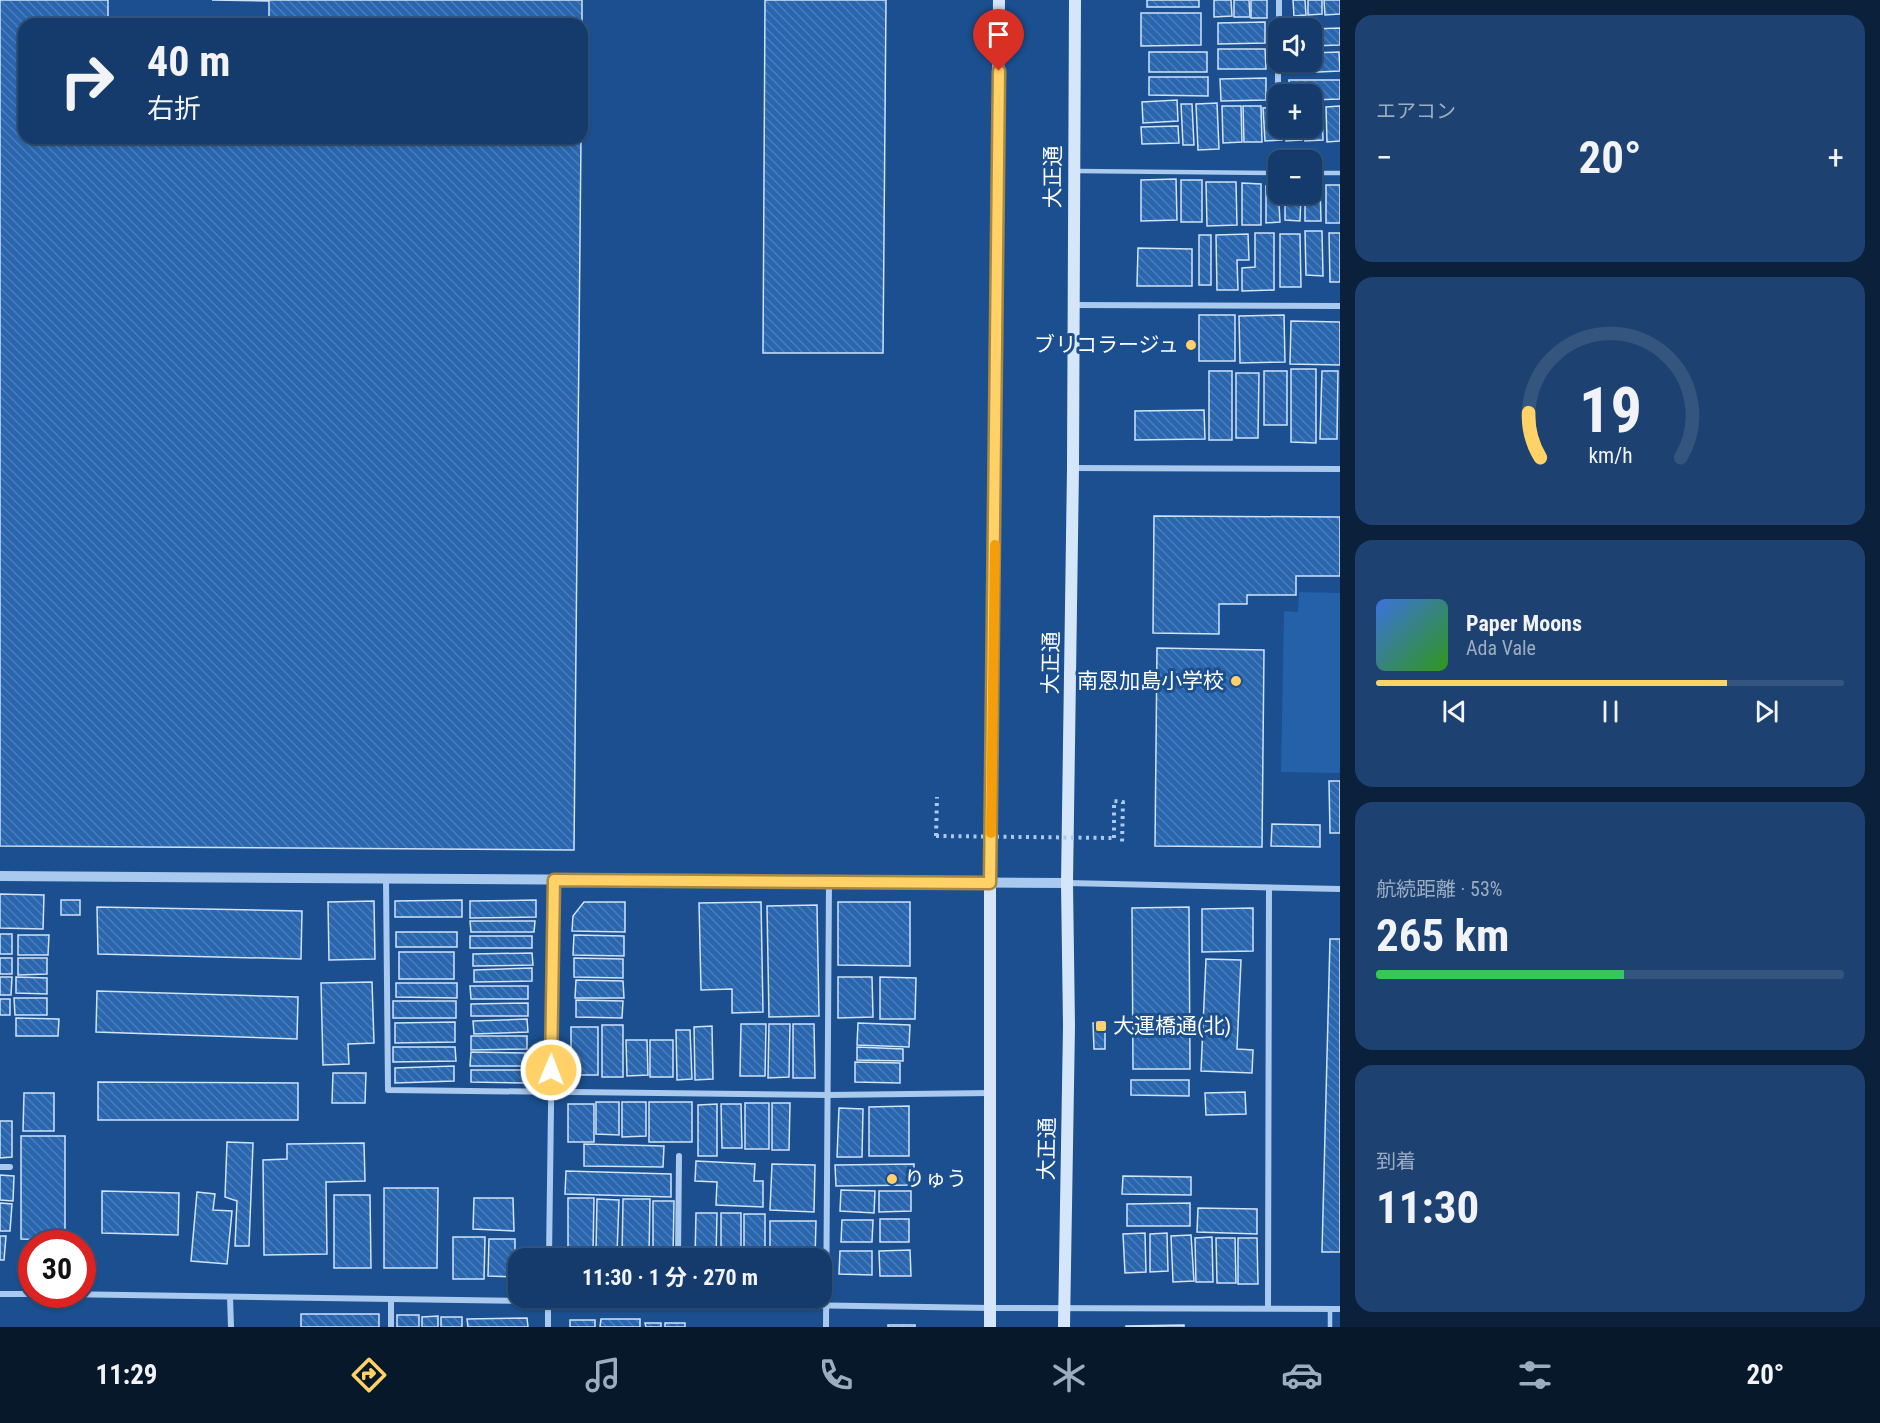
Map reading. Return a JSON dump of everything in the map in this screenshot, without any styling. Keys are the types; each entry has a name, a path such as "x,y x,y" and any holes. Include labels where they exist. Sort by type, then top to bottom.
{"main road":[{"path":"990,1327 990,883 999,0"},
{"name":"大正通","path":"1064,1327 1069,1026 1067,883 1073,468 1075,0"}],"street":[{"path":"1279,0 1279,18"},
{"path":"1072,305 1340,306"},
{"path":"1073,468 1340,469"},
{"path":"0,876 1067,883 1340,889"},
{"path":"386,879 388,1090 828,1095 991,1094"},
{"path":"549,1248 554,880"},
{"path":"827,1248 830,883"},
{"path":"1268,1308 1269,888"},
{"path":"678,1248 679,1156"},
{"path":"0,1167 10,1167"},
{"path":"0,1294 18,1294"},
{"path":"96,1295 391,1300 508,1299"},
{"path":"230,1297 231,1327"},
{"path":"391,1300 391,1327"},
{"path":"832,1305 1340,1309"},
{"path":"548,1308 548,1327"},
{"path":"826,1308 826,1327"}],"lane":[{"path":"1073,171 1268,173"},
{"path":"1322,173 1340,173"},
{"path":"1330,1309 1330,1327"}],"path":[{"path":"938,797 936,836 1114,838 1114,801 1124,802 1122,844"}],"shaded area":[{"path":"1299,592 1340,593 1340,773 1281,772 1284,611 1298,612"}],"building":[{"path":"0,0 108,0 108,18 18,18 18,144 581,144 574,850 0,846"},
{"path":"212,0 582,0 582,18 269,18 269,1"},
{"path":"765,0 886,0 883,353 763,353"},
{"path":"1147,0 1199,0 1199,7 1147,7"},
{"path":"1214,0 1231,0 1232,16 1214,17"},
{"path":"1234,0 1249,0 1250,17 1234,17"},
{"path":"1251,0 1267,0 1267,18 1251,18"},
{"path":"1293,0 1305,0 1306,15 1294,16"},
{"path":"1308,0 1322,0 1322,14 1308,15"},
{"path":"1324,0 1340,0 1340,14 1325,15"},
{"path":"1141,13 1201,13 1201,45 1141,46"},
{"path":"1265,22 1265,43 1218,44 1218,23"},
{"path":"1340,28 1340,45 1322,46 1322,29"},
{"path":"1218,49 1265,49 1266,69 1218,69"},
{"path":"1149,52 1207,52 1207,72 1149,72"},
{"path":"1339,52 1340,71 1322,72 1322,53"},
{"path":"1149,77 1208,77 1208,96 1149,95"},
{"path":"1266,78 1266,100 1221,101 1220,79"},
{"path":"1289,80 1340,80 1340,99 1322,100 1322,84 1289,84"},
{"path":"1177,100 1178,121 1143,123 1142,102"},
{"path":"1217,103 1219,149 1198,150 1196,104"},
{"path":"1181,104 1192,104 1194,145 1183,145"},
{"path":"1222,106 1241,106 1242,142 1223,143"},
{"path":"1243,106 1261,106 1262,142 1244,142"},
{"path":"1322,106 1323,140 1305,141 1305,138 1322,138"},
{"path":"1340,106 1340,141 1327,142 1326,107"},
{"path":"1263,108 1268,108 1268,138 1282,138 1282,140 1265,141"},
{"path":"1178,126 1179,143 1142,144 1141,127"},
{"path":"1286,138 1302,138 1302,140 1286,141"},
{"path":"1176,179 1177,220 1141,221 1141,180"},
{"path":"1181,180 1202,180 1202,222 1181,222"},
{"path":"1206,182 1236,182 1237,225 1207,226"},
{"path":"1242,183 1261,184 1261,225 1242,225"},
{"path":"1326,185 1340,185 1340,223 1326,223"},
{"path":"1266,186 1268,186 1268,204 1279,204 1280,222 1266,223"},
{"path":"1285,204 1301,204 1300,221 1285,220"},
{"path":"1305,204 1321,204 1321,221 1305,221"},
{"path":"1305,231 1322,231 1323,276 1306,275"},
{"path":"1255,233 1274,233 1274,290 1242,291 1242,268 1255,267"},
{"path":"1329,233 1340,233 1340,282 1330,282"},
{"path":"1248,234 1249,260 1237,260 1238,290 1217,290 1216,235"},
{"path":"1280,234 1300,234 1301,287 1280,287"},
{"path":"1199,235 1211,235 1211,285 1199,285"},
{"path":"1138,248 1192,249 1192,286 1137,286"},
{"path":"1199,315 1235,315 1235,361 1199,361"},
{"path":"1284,315 1285,362 1240,363 1239,316"},
{"path":"1291,321 1340,322 1340,365 1290,364"},
{"path":"1291,369 1316,369 1316,443 1291,442"},
{"path":"1209,371 1232,371 1232,440 1209,440"},
{"path":"1264,371 1287,371 1287,425 1264,425"},
{"path":"1322,371 1338,371 1337,439 1320,439"},
{"path":"1236,373 1259,373 1258,438 1236,438"},
{"path":"1204,410 1205,439 1135,440 1135,411"},
{"path":"1154,516 1340,517 1340,576 1296,576 1296,595 1247,595 1247,604 1219,604 1219,634 1153,633"},
{"path":"1157,648 1264,650 1262,847 1155,846"},
{"path":"1329,781 1340,781 1340,833 1330,833"},
{"path":"1272,824 1320,825 1320,847 1271,846"},
{"path":"0,894 44,895 43,929 0,928"},
{"path":"61,900 80,900 80,915 61,915"},
{"path":"462,900 462,917 395,917 395,901"},
{"path":"536,900 536,917 470,918 470,901"},
{"path":"374,901 375,959 329,960 328,902"},
{"path":"584,902 625,902 625,932 572,931 573,916"},
{"path":"761,902 763,1012 732,1013 732,989 701,990 699,903"},
{"path":"838,902 910,902 910,966 838,965"},
{"path":"817,905 819,1016 769,1017 767,906"},
{"path":"97,907 302,911 301,959 98,954"},
{"path":"1189,907 1190,1069 1133,1069 1132,908"},
{"path":"1253,908 1253,951 1202,952 1202,909"},
{"path":"470,921 535,921 534,932 471,932"},
{"path":"396,932 457,932 457,947 396,947"},
{"path":"0,934 12,934 12,954 0,954"},
{"path":"18,935 49,935 48,955 18,955"},
{"path":"574,935 624,936 624,956 573,955"},
{"path":"470,936 532,936 532,948 470,948"},
{"path":"1330,939 1340,939 1340,1252 1322,1252"},
{"path":"399,952 454,952 454,979 399,979"},
{"path":"532,953 533,965 473,966 473,954"},
{"path":"0,958 12,958 12,974 0,974"},
{"path":"18,958 47,958 47,974 18,975"},
{"path":"574,958 623,959 623,978 574,977"},
{"path":"1206,959 1241,960 1237,1049 1253,1050 1252,1073 1201,1071"},
{"path":"532,968 532,981 474,982 474,970"},
{"path":"0,977 12,977 11,995 0,995"},
{"path":"16,977 47,978 47,994 16,993"},
{"path":"838,977 872,977 873,1017 838,1018"},
{"path":"880,977 916,978 915,1019 880,1019"},
{"path":"576,980 623,981 624,998 575,998"},
{"path":"372,982 374,1043 348,1044 349,1064 323,1065 321,983"},
{"path":"396,983 457,983 457,998 396,997"},
{"path":"470,986 528,986 528,999 471,999"},
{"path":"97,991 298,997 297,1039 96,1032"},
{"path":"14,998 47,998 47,1015 15,1015"},
{"path":"0,999 10,999 10,1015 0,1015"},
{"path":"576,1000 623,1001 622,1018 576,1017"},
{"path":"393,1001 456,1001 456,1018 393,1018"},
{"path":"528,1003 528,1016 471,1016 471,1004"},
{"path":"16,1018 59,1019 58,1036 16,1036"},
{"path":"527,1019 528,1032 474,1034 473,1021"},
{"path":"455,1022 455,1042 395,1043 395,1023"},
{"path":"858,1023 910,1025 909,1047 857,1045"},
{"path":"1093,1023 1105,1023 1105,1049 1094,1049"},
{"path":"741,1024 766,1024 765,1076 740,1076"},
{"path":"769,1024 790,1024 789,1077 768,1078"},
{"path":"793,1024 814,1024 815,1078 793,1078"},
{"path":"602,1025 623,1025 623,1077 602,1077"},
{"path":"712,1026 713,1079 695,1080 694,1027"},
{"path":"571,1027 598,1027 598,1075 571,1075"},
{"path":"676,1030 690,1030 692,1079 677,1080"},
{"path":"471,1036 527,1036 527,1049 471,1050"},
{"path":"626,1040 647,1040 648,1075 627,1076"},
{"path":"650,1040 673,1040 673,1077 650,1077"},
{"path":"393,1047 455,1047 456,1061 393,1062"},
{"path":"857,1047 903,1049 903,1061 857,1060"},
{"path":"471,1052 525,1053 525,1066 470,1066"},
{"path":"855,1062 900,1063 900,1083 855,1082"},
{"path":"454,1066 454,1081 395,1083 395,1068"},
{"path":"471,1070 524,1070 524,1083 471,1082"},
{"path":"333,1073 366,1073 365,1103 332,1103"},
{"path":"1131,1080 1189,1080 1189,1096 1131,1095"},
{"path":"98,1082 298,1083 298,1120 98,1120"},
{"path":"1245,1092 1246,1114 1206,1115 1205,1093"},
{"path":"24,1093 54,1093 54,1131 23,1131"},
{"path":"596,1102 619,1102 619,1135 596,1134"},
{"path":"622,1102 646,1102 646,1136 622,1137"},
{"path":"649,1102 692,1102 692,1142 649,1142"},
{"path":"745,1103 769,1103 769,1149 745,1149"},
{"path":"772,1103 790,1103 789,1150 772,1150"},
{"path":"568,1104 594,1104 594,1142 568,1142"},
{"path":"717,1104 717,1156 698,1156 698,1105"},
{"path":"721,1104 741,1104 742,1148 722,1148"},
{"path":"909,1106 909,1156 869,1156 869,1107"},
{"path":"839,1108 863,1109 862,1157 837,1157"},
{"path":"0,1121 12,1121 12,1157 0,1158"},
{"path":"21,1136 65,1136 65,1230 21,1230"},
{"path":"227,1142 253,1143 249,1246 235,1246 237,1201 225,1197"},
{"path":"364,1143 365,1181 326,1182 327,1254 264,1255 263,1160 287,1159 287,1144"},
{"path":"584,1144 664,1146 663,1167 584,1166"},
{"path":"696,1161 755,1164 754,1181 763,1181 763,1207 716,1205 717,1182 695,1181"},
{"path":"772,1164 815,1165 814,1212 770,1210"},
{"path":"914,1164 914,1185 836,1186 835,1165"},
{"path":"566,1171 671,1174 671,1197 565,1194"},
{"path":"0,1175 14,1176 13,1201 0,1200"},
{"path":"1123,1176 1191,1177 1191,1195 1122,1194"},
{"path":"384,1188 438,1188 437,1268 384,1268"},
{"path":"841,1190 875,1191 874,1213 840,1211"},
{"path":"102,1191 179,1193 178,1235 102,1233"},
{"path":"879,1191 911,1191 911,1211 879,1212"},
{"path":"197,1192 215,1194 213,1210 232,1211 227,1264 191,1261"},
{"path":"334,1195 370,1195 371,1268 334,1268"},
{"path":"474,1198 513,1198 514,1231 473,1229"},
{"path":"568,1198 594,1198 593,1248 568,1248"},
{"path":"597,1199 619,1200 617,1248 596,1248"},
{"path":"623,1199 650,1199 649,1248 622,1248"},
{"path":"653,1201 674,1201 673,1248 653,1248"},
{"path":"0,1203 12,1204 10,1231 0,1231"},
{"path":"1190,1203 1190,1226 1127,1226 1127,1204"},
{"path":"1198,1208 1257,1209 1257,1234 1197,1232"},
{"path":"696,1213 717,1213 716,1248 695,1248"},
{"path":"721,1213 741,1213 741,1248 721,1248"},
{"path":"744,1214 765,1214 765,1248 744,1248"},
{"path":"880,1219 909,1219 909,1242 880,1242"},
{"path":"842,1220 873,1220 872,1242 841,1242"},
{"path":"770,1221 816,1221 815,1248 770,1248"},
{"path":"1145,1233 1146,1272 1125,1273 1123,1234"},
{"path":"1167,1233 1168,1271 1150,1272 1150,1234"},
{"path":"1191,1235 1194,1281 1173,1282 1171,1236"},
{"path":"0,1236 6,1236 4,1260 0,1260"},
{"path":"453,1237 485,1237 484,1279 453,1279"},
{"path":"1212,1237 1213,1282 1196,1282 1195,1238"},
{"path":"1216,1238 1235,1238 1236,1283 1217,1283"},
{"path":"1238,1238 1257,1238 1258,1284 1238,1284"},
{"path":"489,1239 515,1239 515,1248 508,1248 508,1277 488,1276"},
{"path":"910,1250 911,1276 880,1276 879,1251"},
{"path":"840,1251 872,1251 872,1275 839,1274"},
{"path":"301,1314 379,1314 379,1327 301,1327"},
{"path":"397,1315 419,1315 419,1327 397,1327"},
{"path":"438,1316 438,1327 422,1327 422,1317"},
{"path":"441,1317 462,1317 462,1327 441,1327"},
{"path":"527,1318 528,1327 468,1327 467,1319"},
{"path":"601,1319 640,1319 640,1327 600,1327"},
{"path":"570,1320 595,1320 595,1327 570,1327"},
{"path":"645,1323 661,1323 661,1327 646,1327"},
{"path":"665,1323 685,1323 685,1327 665,1327"},
{"path":"888,1325 915,1325 915,1327 888,1327"},
{"path":"1184,1325 1184,1327 1126,1327 1126,1326"}],"slow traffic":[{"path":"991,833 995,545"}],"place":[{"name":"ブリコラージュ","path":"1191,345"},
{"name":"南恩加島小学校","path":"1236,681"},
{"name":"大運橋通(北)","path":"1101,1026"},
{"name":"りゅう","path":"892,1179"}],"route":[{"path":"551,1070 554,880 990,883 999,71"}]}
